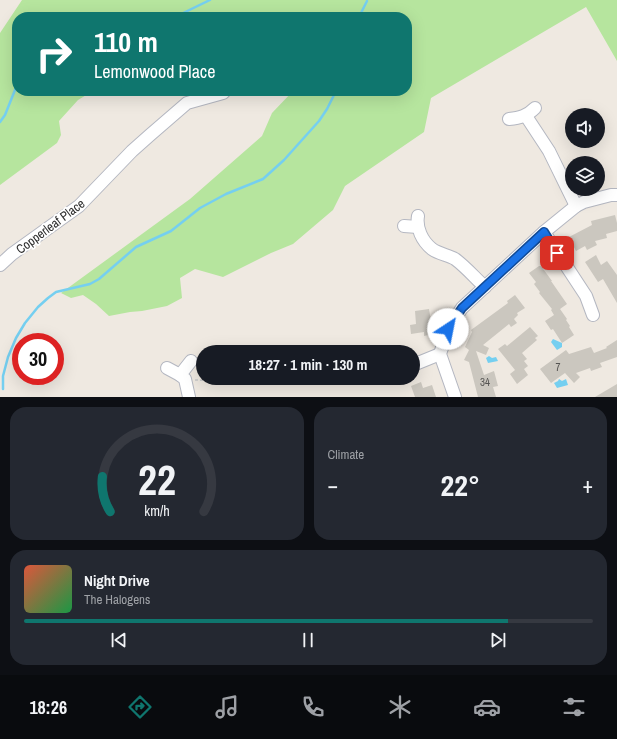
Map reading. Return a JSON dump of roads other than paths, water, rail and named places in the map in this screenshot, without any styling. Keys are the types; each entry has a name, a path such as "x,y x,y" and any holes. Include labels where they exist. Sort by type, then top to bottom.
{"street":[{"name":"Copperleaf Place","path":"0,265 12,254 79,206 132,151 187,103 212,96"},
{"path":"509,119 526,116 535,108"},
{"path":"526,116 549,151 576,206"},
{"path":"455,397 440,354 448,329 462,308 544,232 576,206 584,202 611,195 617,195"},
{"path":"404,226 418,222 424,239 433,249 454,259 485,287"},
{"path":"544,232 586,296 593,315"},
{"path":"420,362 440,354"},
{"path":"189,397 183,377 190,361"},
{"path":"167,368 183,377"}],"water":[{"path":"553,339 562,343 562,347 557,350 551,342"},
{"path":"489,356 492,358 496,357 498,361 488,363 486,358"},
{"path":"559,379 562,381 566,379 568,385 557,388 554,383"}],"waterway":[{"path":"185,12 210,0"},
{"path":"362,12 367,1"},
{"path":"0,122 5,115 13,96"},
{"path":"3,389 3,376 8,357 16,338 25,323 38,307 48,298 56,292 90,284 99,279 136,247 171,231 200,208 226,194 263,179 284,160 319,121 334,96"}]}
